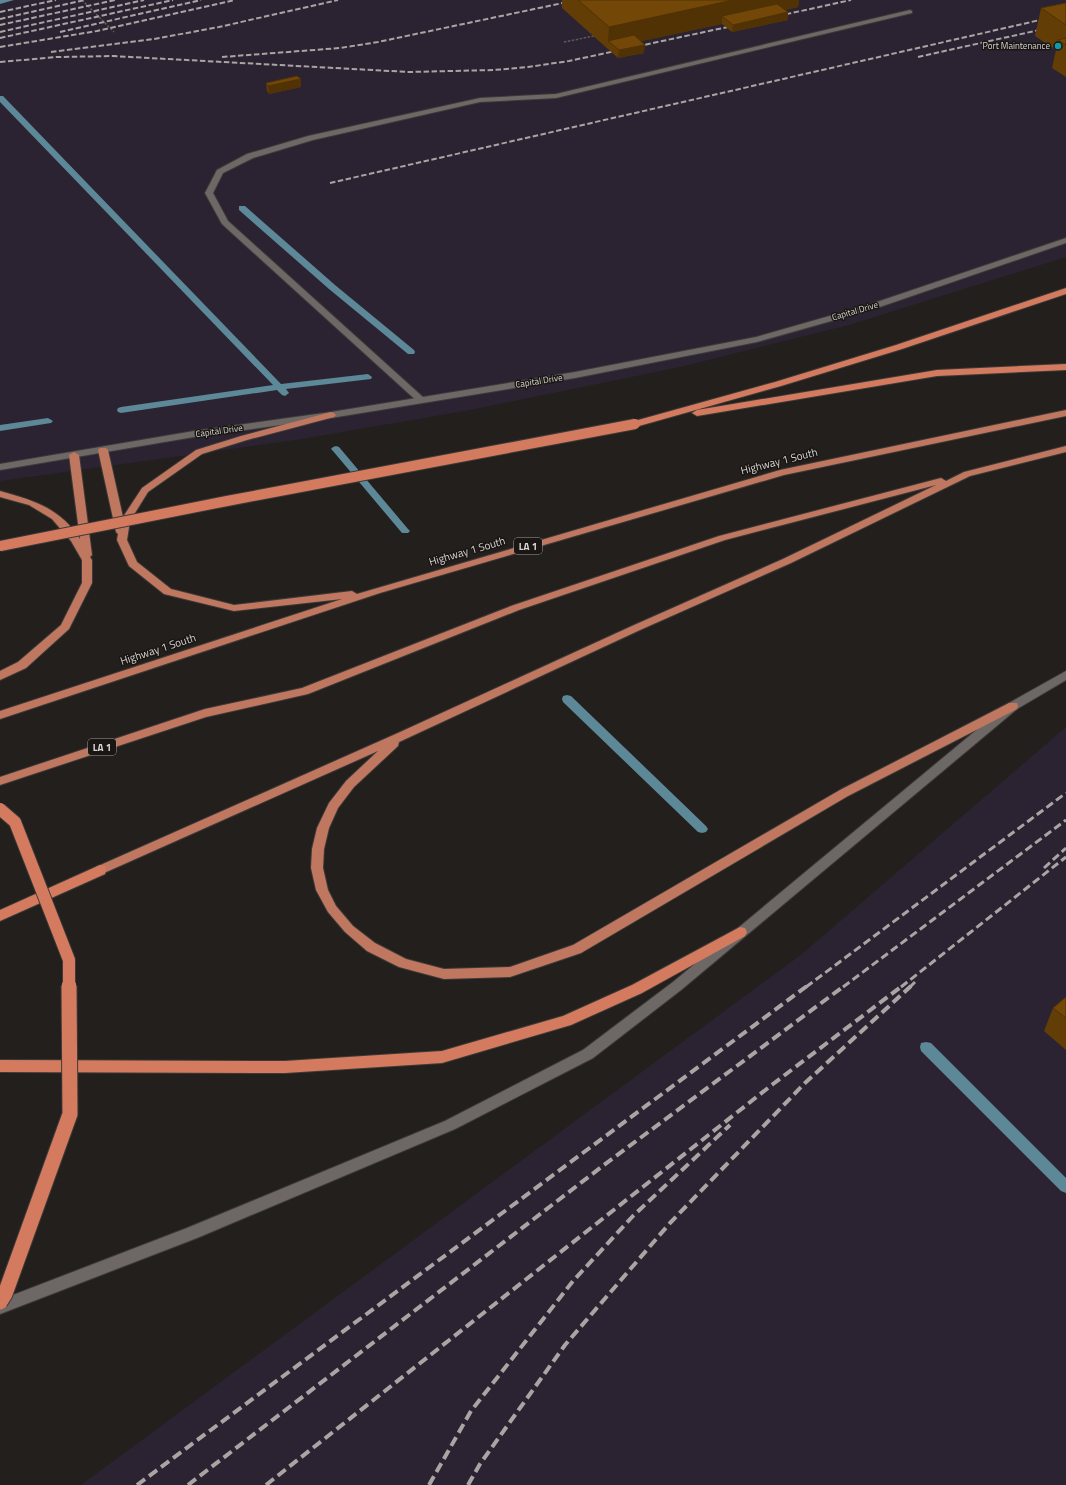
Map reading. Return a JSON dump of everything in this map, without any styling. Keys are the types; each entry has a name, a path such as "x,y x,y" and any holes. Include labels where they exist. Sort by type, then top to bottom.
{"highway":[{"path":"635,424 778,384 899,347 1066,291"},
{"path":"0,546 227,501 635,424 937,372 1066,367"},
{"name":"Highway 1 South","path":"0,715 376,591 783,472 1066,413"},
{"path":"122,540 125,521 145,490 199,452 244,438 332,415"},
{"path":"0,916 402,736 643,624 787,561 967,474 1066,449"},
{"path":"103,450 122,540 133,564 168,592 234,608 376,591"},
{"path":"0,676 22,666 65,627 87,583 87,560 74,455"},
{"name":"LA 1","path":"0,781 205,713 304,691 515,608 722,538 967,474"},
{"path":"0,494 32,503 55,517 75,539 87,560"},
{"path":"402,736 350,784 333,806 323,828 318,849 317,868 322,890 332,909 349,929 371,947 403,963 444,974 510,972 577,949 844,793 1013,706"},
{"path":"0,809 15,822 69,960 70,1114 5,1294 0,1302"},
{"path":"0,1066 285,1067 442,1057 566,1021 638,989 740,932"}],"street":[{"path":"421,400 225,222 209,193 220,172 250,156 318,136 480,100 556,96 910,12"},
{"name":"Capital Drive","path":"0,467 194,434 332,415 575,375 757,339 871,307 1066,240"},
{"path":"0,1307 192,1233 450,1125 588,1054 677,986 1013,706 1066,675"}],"path":[{"path":"82,0 114,32"},
{"path":"564,42 594,36"}],"shaded area":[{"path":"0,0 1066,0 1066,257 849,325 680,367 470,410 295,440 0,481"},
{"path":"1066,727 1066,1485 81,1485 802,954"}],"building":[{"path":"578,0 733,0 609,27"},
{"path":"1066,3 1066,25 1041,8"},
{"path":"777,4 788,12 733,25 722,16"},
{"path":"634,35 645,45 619,50 608,41"},
{"path":"1066,38 1066,45 1058,40"},
{"path":"297,76 301,79 268,86 266,83"},
{"path":"1066,997 1066,1018 1053,1008"}],"waterway":[{"path":"0,2 11,0"},
{"path":"0,98 279,387"},
{"path":"242,208 332,287 411,352"},
{"path":"279,387 368,377"},
{"path":"121,410 279,387"},
{"path":"279,387 285,393"},
{"path":"0,428 48,421"},
{"path":"336,449 405,531"},
{"path":"567,699 702,829"},
{"path":"926,1047 1066,1187"}],"railway":[{"path":"0,12 56,0"},
{"path":"0,19 85,0"},
{"path":"0,25 115,0"},
{"path":"0,32 144,0"},
{"path":"0,38 173,0"},
{"path":"60,32 201,0"},
{"path":"0,47 97,31 235,0"},
{"path":"51,52 154,39 219,27 338,0"},
{"path":"222,57 340,48 378,42 577,0"},
{"path":"778,16 851,0"},
{"path":"330,183 1066,14"},
{"path":"918,57 1066,24"},
{"path":"113,56 409,72 494,70 569,61 737,25"},
{"path":"0,62 57,57 113,56"},
{"path":"806,987 1066,793"},
{"path":"843,987 1066,820"},
{"path":"1044,868 1066,848"},
{"path":"901,987 1066,857"},
{"path":"911,986 915,982"},
{"path":"137,1485 807,986"},
{"path":"188,1485 604,1165 844,986"},
{"path":"266,1485 773,1084 902,986"},
{"path":"468,1485 480,1464 565,1345 670,1223 805,1083 911,986"},
{"path":"429,1485 471,1411 573,1281 633,1216 730,1125"}],"place":[{"name":"Port Maintenance","path":"1058,46"}]}
